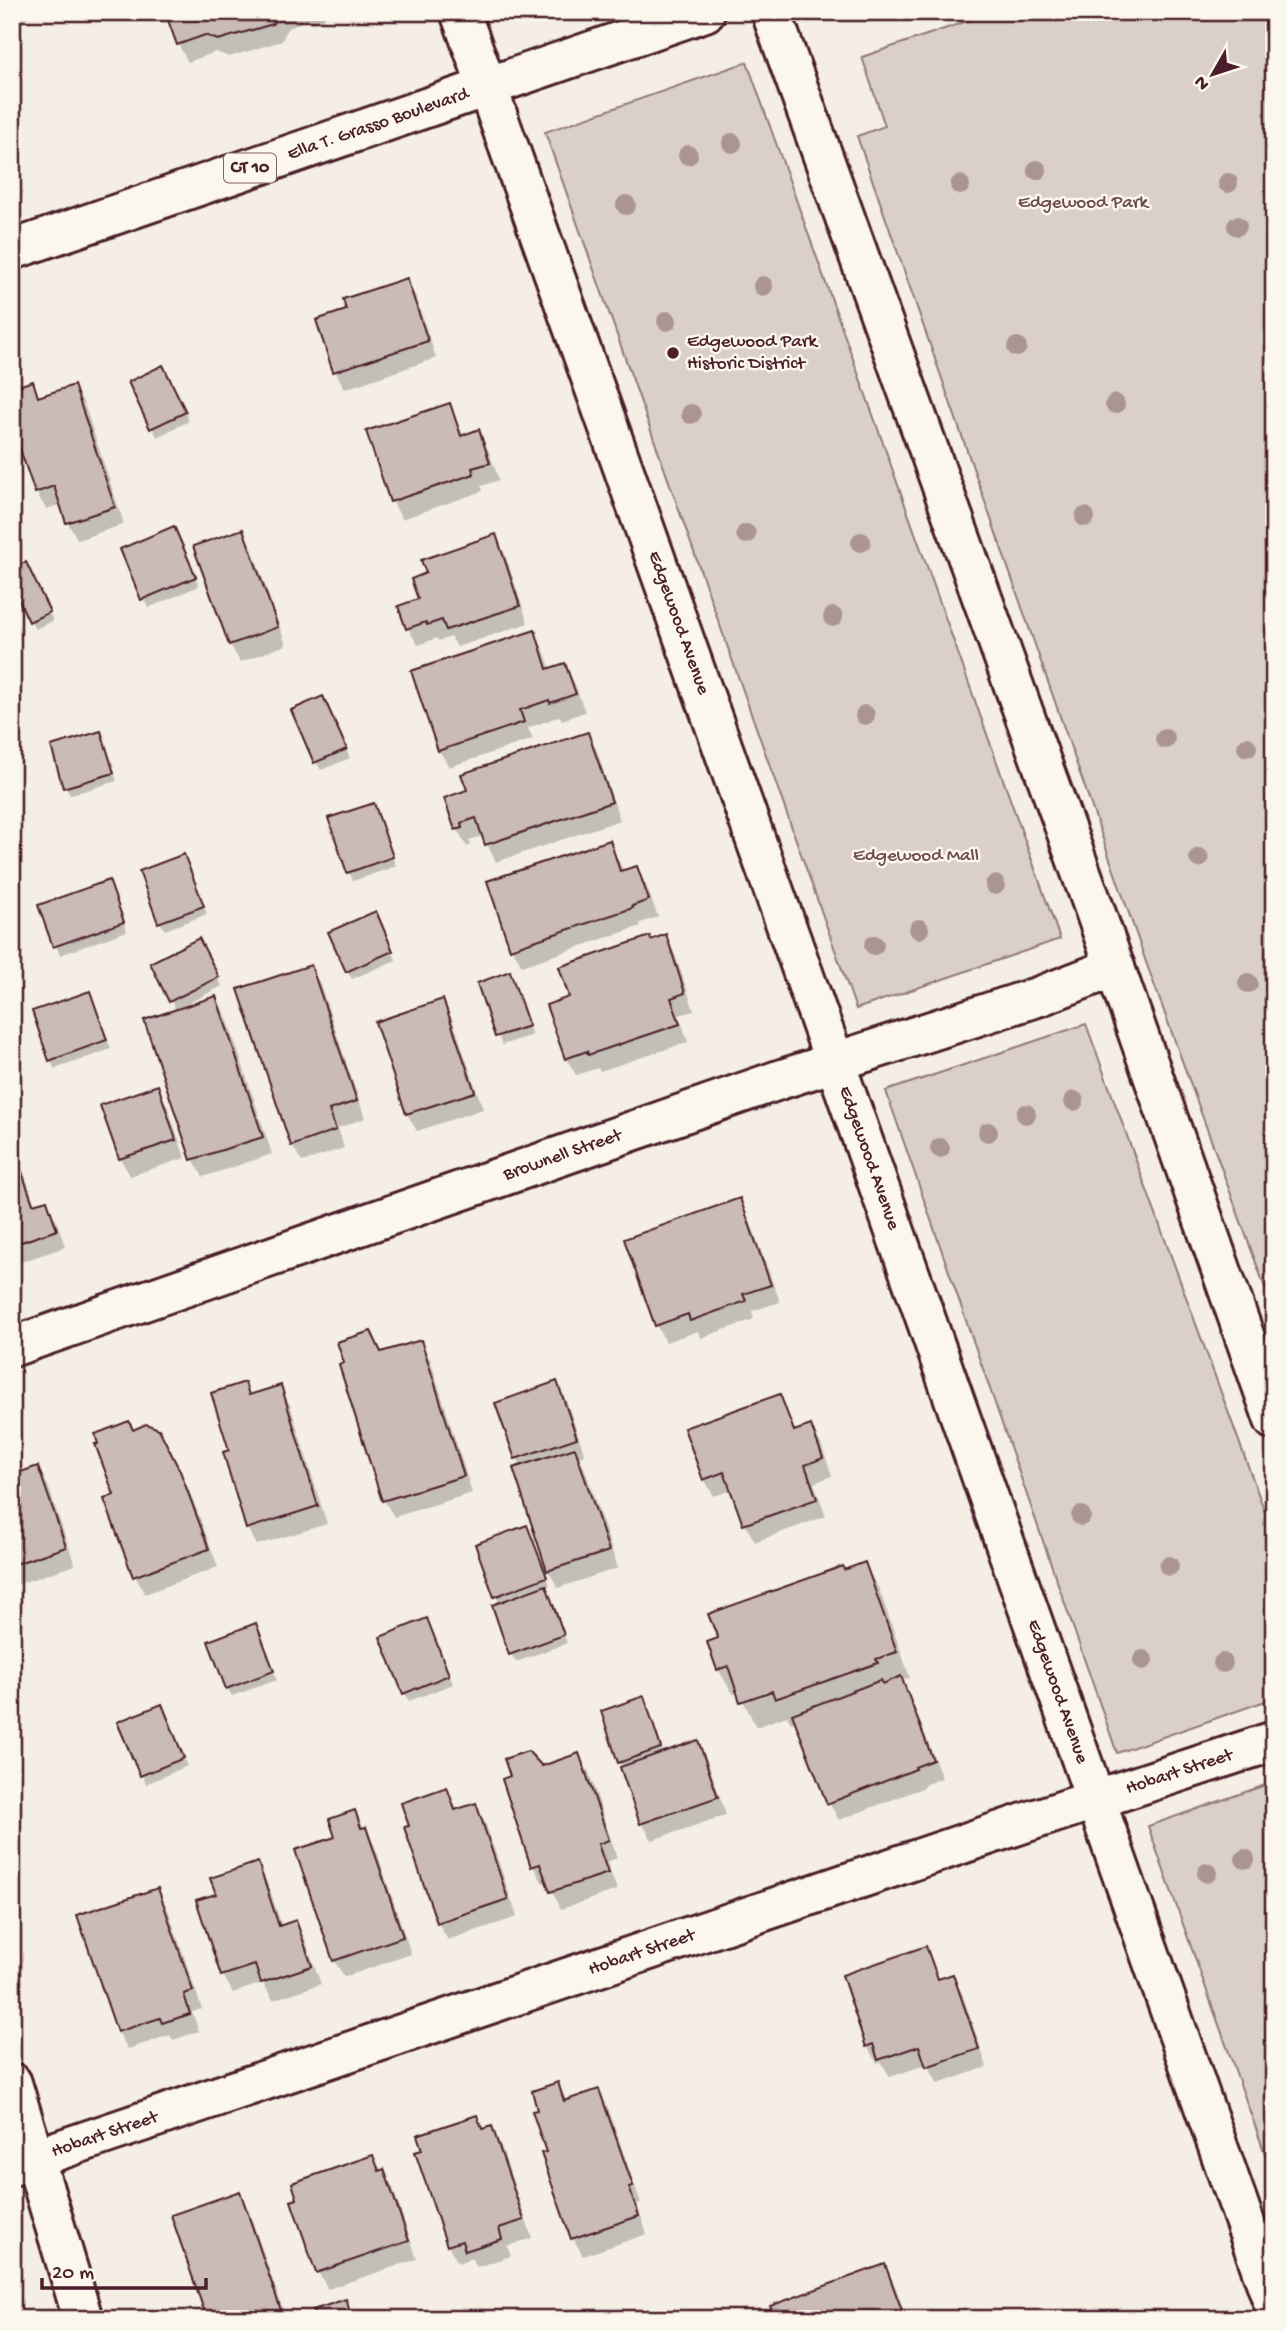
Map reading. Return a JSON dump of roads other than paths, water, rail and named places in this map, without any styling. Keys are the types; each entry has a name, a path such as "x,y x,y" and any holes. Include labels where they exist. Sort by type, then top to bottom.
{"street":[{"name":"Edgewood Avenue","path":"460,12 1274,2305"},
{"name":"Ella T. Grasso Boulevard","path":"12,250 705,12"},
{"path":"771,12 1115,967 1274,1420"},
{"name":"Brownell Street","path":"12,1347 834,1062 1040,996 1115,967"},
{"name":"Hobart Street","path":"23,2162 1274,1741"},
{"path":"12,2083 23,2162 83,2319"}],"place":[{"name":"Edgewood Park Historic District","path":"673,353"}],"park label":[{"name":"Edgewood Park","path":"1083,203"},
{"name":"Edgewood Mall","path":"916,856"}]}
